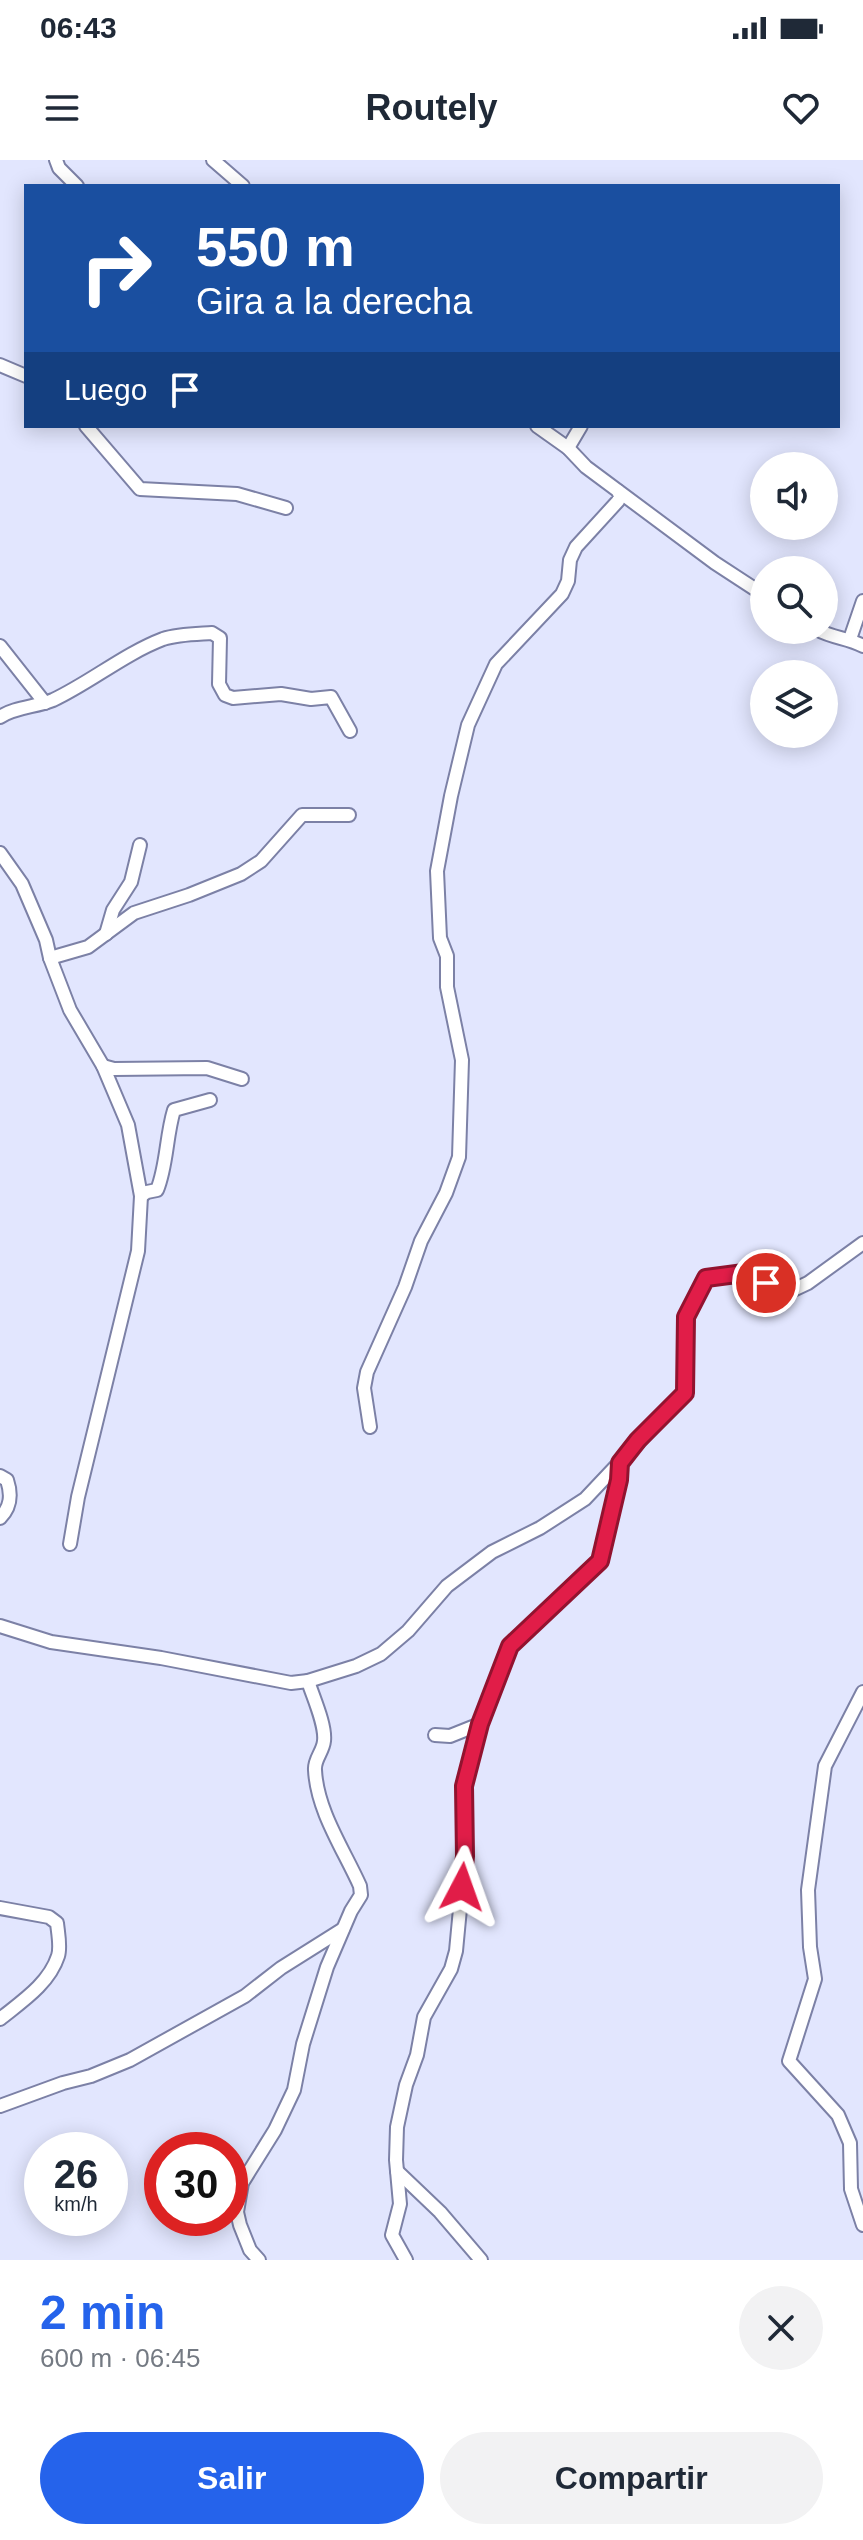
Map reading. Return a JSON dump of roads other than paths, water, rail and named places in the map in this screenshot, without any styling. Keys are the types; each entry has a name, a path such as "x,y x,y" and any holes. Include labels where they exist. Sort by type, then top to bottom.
{"street":[{"path":"56,160 59,168 75,184"},
{"path":"213,160 241,184"},
{"path":"0,365 24,375"},
{"path":"88,428 140,489 237,494 286,508"},
{"path":"540,428 568,448 586,467 750,586"},
{"path":"568,448 586,428"},
{"path":"370,1427 364,1388 367,1372 459,1157 462,1060 447,987 447,956 440,938 437,871 468,725 496,664 562,594 576,547 618,501 618,491"},
{"path":"850,639 863,601"},
{"path":"0,717 72,691 136,651 166,638 215,633 220,640 219,684 225,695 233,698 281,694 311,699 331,697 350,731"},
{"path":"838,638 850,639 863,646"},
{"path":"0,646 45,703"},
{"path":"50,958 88,947 134,913 241,874 261,861 302,815 349,815"},
{"path":"106,934 113,910 131,882 140,845"},
{"path":"0,853 22,884 46,940 70,1010 103,1066 128,1125 141,1196 138,1251 78,1497 70,1544"},
{"path":"103,1066 114,1069 207,1068 242,1079"},
{"path":"141,1196 157,1190 174,1110 210,1100"},
{"path":"0,1626 51,1642 161,1658 291,1683 356,1666 381,1654 408,1631 447,1586 492,1552 540,1528 585,1499 685,1393 686,1317 706,1278 744,1273 791,1291 808,1283 863,1243"},
{"path":"406,2260 392,2235 400,2204 397,2127 424,2017 451,1969 456,1951 465,1856 464,1786 480,1724 510,1646 600,1561 619,1480 620,1463"},
{"path":"0,1476 7,1480 10,1499 6,1512 0,1518"},
{"path":"259,2260 250,2250 237,2212 242,2183 275,2130 294,2090 327,1967 361,1895 360,1886 321,1802 315,1770 324,1744 324,1734 308,1681"},
{"path":"863,1692 825,1766 808,1890 810,1947 815,1979 789,2061 829,2104 844,2129 850,2143 851,2189 863,2225"},
{"path":"435,1735 450,1736 480,1724"},
{"path":"0,1908 49,1917 57,1923 59,1954 33,1992 0,2019"},
{"path":"0,2106 130,2060 245,1996 281,1968 344,1928"},
{"path":"397,2171 440,2212 481,2260"}]}
